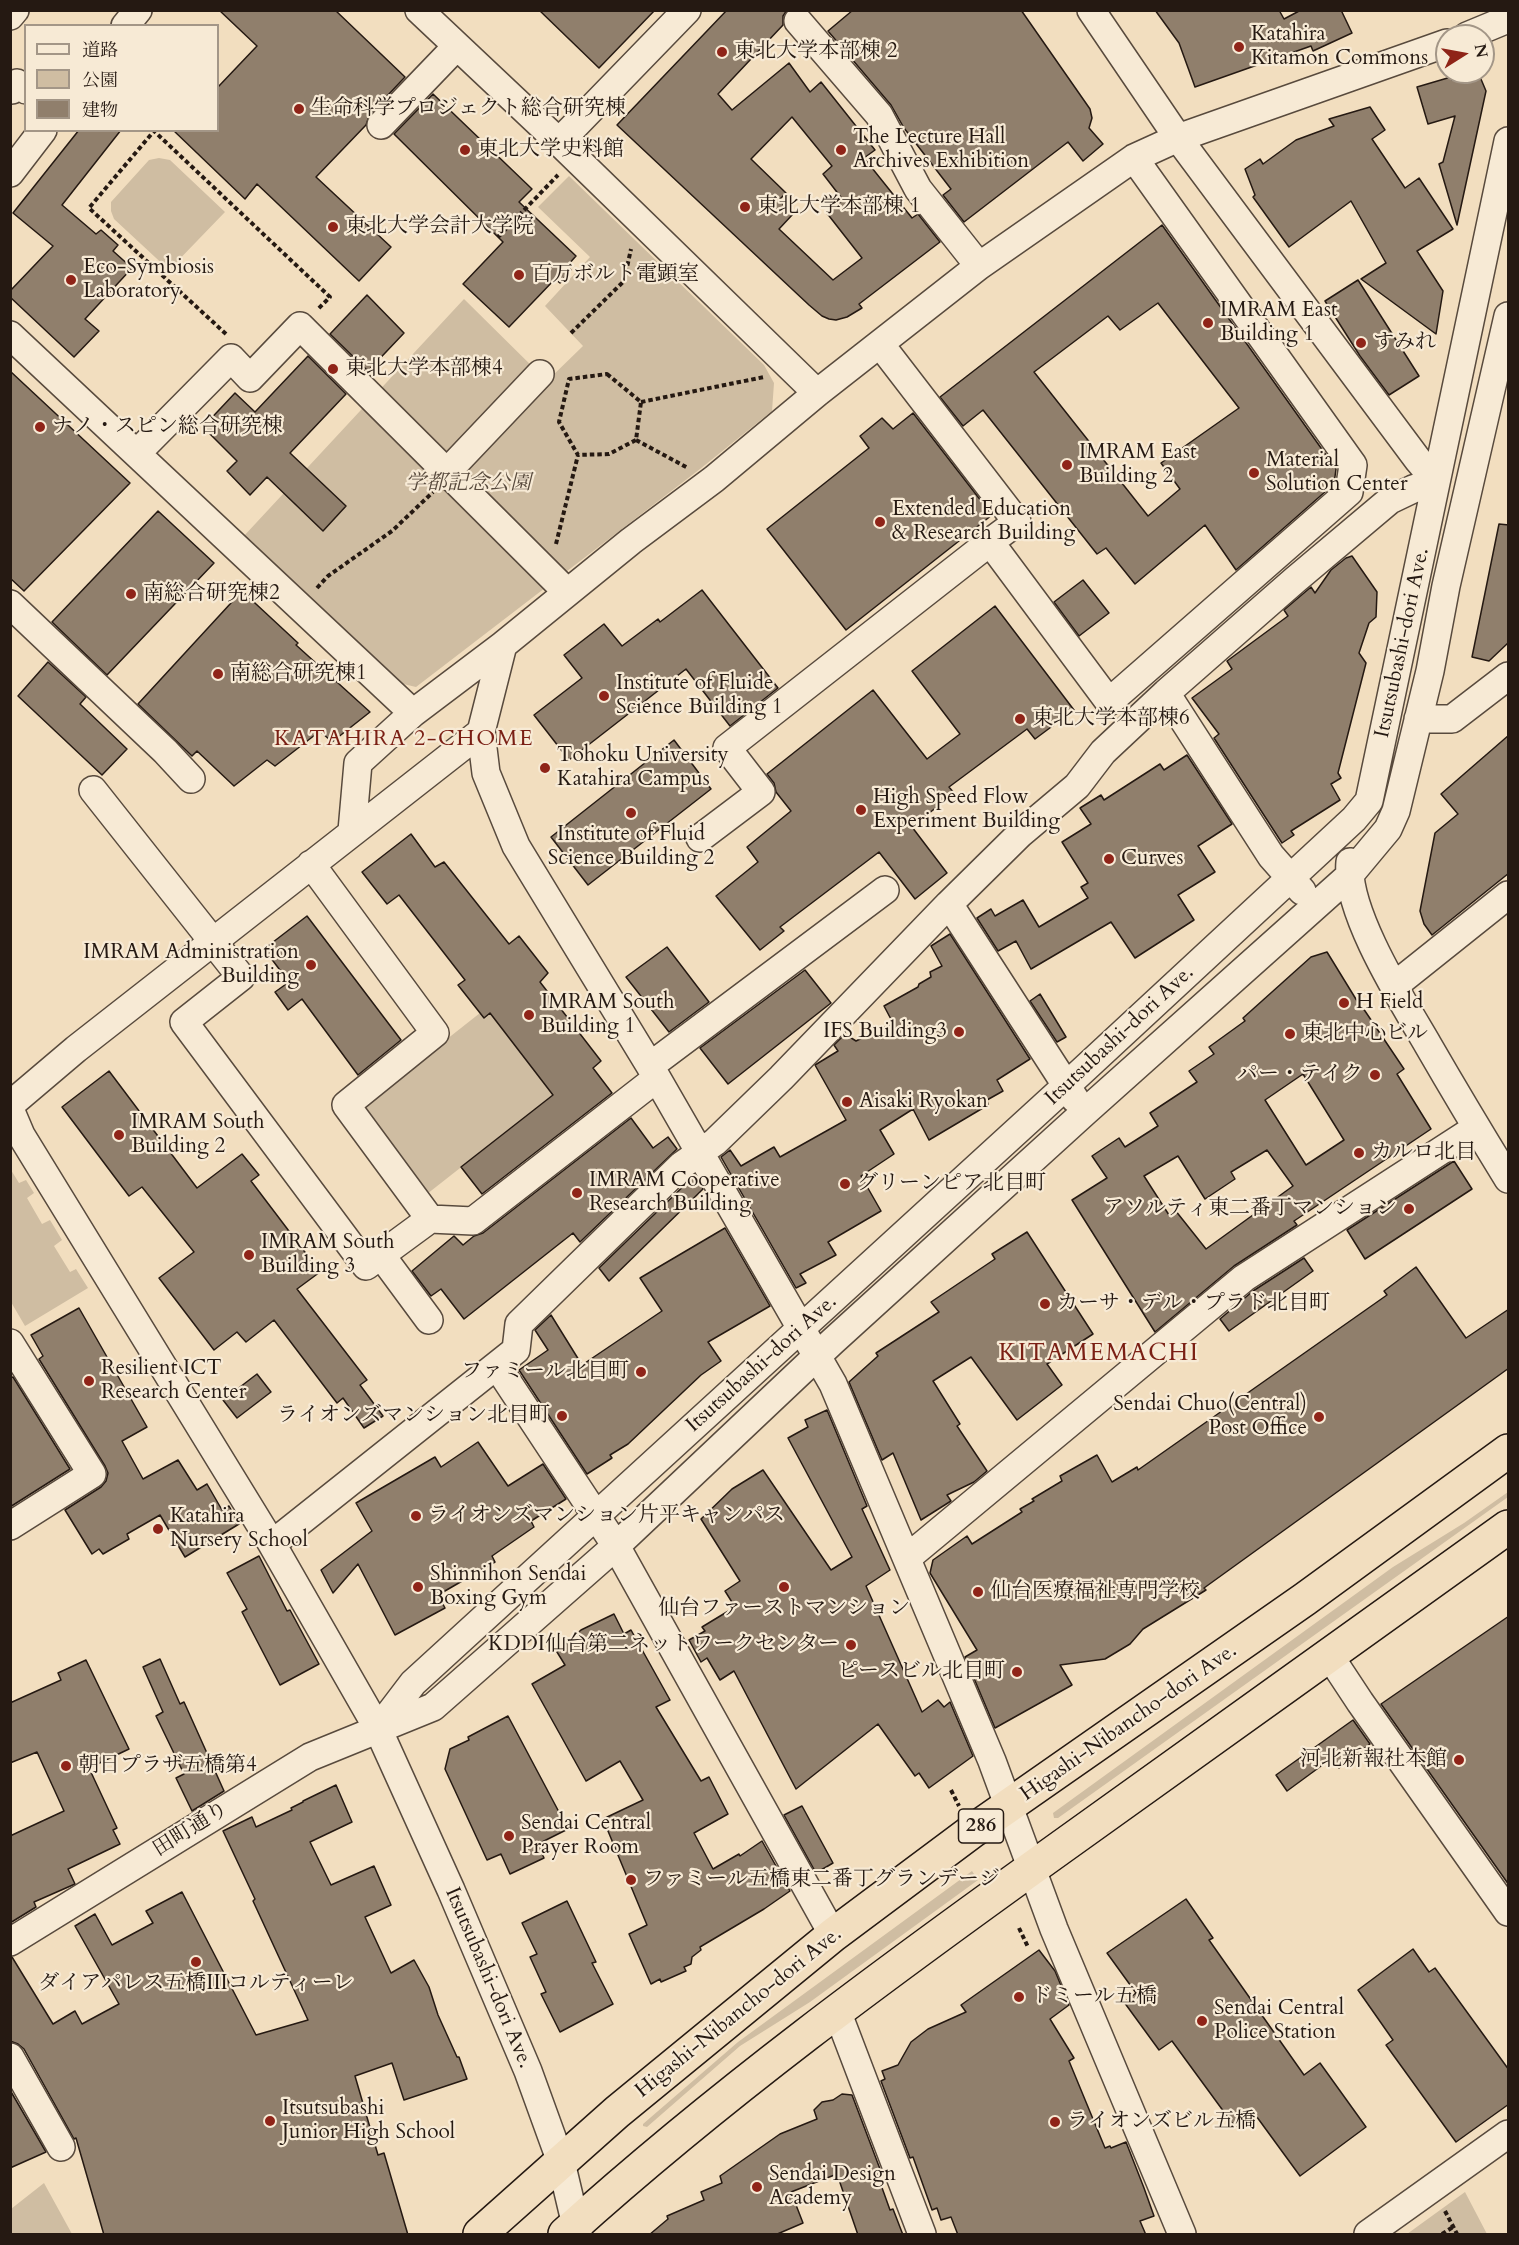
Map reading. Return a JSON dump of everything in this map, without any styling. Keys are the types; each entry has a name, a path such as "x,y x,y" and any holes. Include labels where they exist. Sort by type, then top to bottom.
{"highway":[{"name":"Higashi-Nibancho-dori Ave.","path":"480,2235 617,2112 833,1935 962,1839 1305,1599 1509,1451"},
{"path":"573,2231 646,2162 837,2011 1032,1868 1509,1527"}],"street":[{"path":"10,16 15,10"},
{"path":"127,24 138,10"},
{"path":"419,10 639,219 817,393"},
{"path":"567,150 687,10"},
{"path":"272,1544 516,1350 519,1324 681,1165 700,1154 781,1078 1020,834 1077,786 1103,752 1166,693 1390,500 1436,481 1178,138 1090,10"},
{"path":"1495,25 1509,19"},
{"path":"798,21 879,115 918,189 979,266"},
{"path":"381,124 457,46"},
{"path":"352,831 358,762 412,713 502,645 558,583 711,481 788,420 817,393 979,266 1134,158 1178,138 1435,47"},
{"path":"10,89 12,90 16,84 24,89"},
{"path":"10,173 41,132"},
{"name":"Itsutsubashi-dori Ave.","path":"378,1729 413,1683 1066,1086 1354,819 1369,801 1509,141"},
{"path":"990,542 1109,702 1348,492 1353,465 1134,158"},
{"name":"Itsutsubashi-dori Ave.","path":"378,1729 433,1707 616,1546 818,1356 1085,1112 1348,877 1388,829 1396,812 1418,719 1446,586 1509,316"},
{"path":"136,453 231,358 250,378 300,326 558,583"},
{"path":"10,335 412,713"},
{"path":"700,838 761,792 728,748 1017,522 880,344"},
{"path":"448,474 540,374"},
{"path":"10,604 165,750 190,779"},
{"path":"502,645 481,732 486,773 516,846 653,1072 833,1384 992,1761 1054,1929 1182,2235"},
{"path":"1418,719 1452,719 1509,676"},
{"path":"1166,693 1271,856 1315,905"},
{"path":"378,1729 272,1544 21,1135 10,1107 76,1049 481,732"},
{"path":"93,790 240,977 184,1022 366,1266 430,1219 473,1221 653,1072 885,890"},
{"path":"1354,819 1348,877 1359,912 1394,986 1476,1128 1509,1179"},
{"path":"311,864 435,1033 346,1105 430,1219"},
{"path":"1394,986 1509,895"},
{"path":"950,904 1085,1112"},
{"path":"907,1558 1244,1278 1476,1128"},
{"path":"381,1255 429,1320"},
{"path":"10,1343 92,1474 10,1526"},
{"path":"497,1366 616,1546 833,1935"},
{"path":"1329,1655 1509,1912"},
{"name":"Itsutsubashi-dori Ave.","path":"378,1729 515,2039 561,2162 573,2231"},
{"name":"田町通り","path":"10,1942 309,1757 378,1729"},
{"path":"837,2011 922,2235"},
{"path":"10,2057 61,2146"},
{"path":"1368,2235 1509,2134"}],"path":[{"path":"153,132 88,208 227,335"},
{"path":"155,132 330,297 300,326"},
{"path":"498,237 567,150"},
{"path":"571,333 624,281 639,219"},
{"path":"641,402 796,371"},
{"path":"558,583 578,455 559,422 569,379 608,374 641,402"},
{"path":"636,440 641,402"},
{"path":"636,440 711,481"},
{"path":"578,455 609,454 636,440"},
{"path":"300,606 328,576 393,531 448,474"},
{"path":"951,1790 962,1812"},
{"path":"1019,1928 1028,1947"},
{"path":"1440,2202 1456,2235"},
{"path":"1442,2235 1453,2227"}],"green space":[{"path":"159,158 170,160 225,212 169,270 114,219 111,211 111,202 149,160"},
{"name":"学都記念公園","path":"569,176 764,365 774,383 772,411 416,687 395,682 243,537 464,299 547,381 583,346 545,306 590,257 538,207"},
{"path":"480,1013 484,1017 490,1013 553,1095 427,1194 365,1113 366,1103"},
{"path":"11,1170 19,1183 26,1180 34,1193 27,1198 42,1224 50,1220 62,1240 54,1246 70,1272 76,1269 88,1288 25,1326 11,1302"},
{"path":"1508,1492 1508,1497 1058,1818 1054,1818 1053,1813 1393,1567 1464,1523"},
{"path":"972,1871 978,1880 810,2002 740,2046 647,2127 643,2126 738,2042"},
{"path":"44,2183 72,2234 11,2234 11,2209"},
{"path":"1465,2192 1487,2234 1407,2234"}],"building":[{"name":"生命科学プロジェクト総合研究棟","path":"219,10 335,10 405,77 370,114 366,125 316,177 391,247 359,281 257,184 245,199 175,132 219,132 219,86 257,46"},
{"path":"539,10 655,10 599,68"},
{"path":"727,10 787,10 783,16 783,25 718,94 732,110 789,63 810,92 821,82 875,150 864,158 912,218 918,214 940,242 859,304 862,308 847,317 829,319 809,305 617,125","holes":["792,117 832,166 823,174 843,200 826,212 862,258 833,280 779,229 793,214 779,200 786,193 751,159"]},
{"path":"853,10 1021,10 1090,109 1092,118 1089,128 1103,144 1083,161 1068,142 964,222 943,195 951,189 904,128 891,105 828,31"},
{"name":"Katahira Kitamon Commons","path":"1155,10 1279,10 1284,19 1301,10 1341,10 1352,33 1313,51 1311,46 1195,87 1179,43"},
{"path":"1435,82 1435,84 1483,84 1486,91 1457,225 1439,164 1443,162 1455,116 1428,124 1417,87"},
{"path":"433,94 532,189 519,202 576,256 567,266 571,270 560,283 555,279 509,327 463,284 503,242 394,134"},
{"path":"1370,107 1385,130 1372,139 1405,188 1419,178 1453,229 1417,251 1443,291 1436,334 1361,279 1386,263 1351,201 1289,247 1253,197 1255,195 1245,169 1260,159 1263,164 1296,140 1334,126 1329,119"},
{"name":"Eco-Symbiosis Laboratory","path":"77,132 119,132 62,205 96,234 101,230 118,245 113,251 132,268 85,319 99,331 74,357 10,297 10,291 53,246 13,213"},
{"path":"1162,225 1336,469 1334,484 1236,570 1205,525 1135,584 1106,548 1097,554 983,410 963,426 940,397","holes":["1158,303 1239,408 1161,463 1180,489 1148,516 1034,372 1108,316 1120,330"]},
{"path":"1358,280 1419,376 1389,395 1360,356 1325,301"},
{"path":"367,295 404,333 368,371 330,334"},
{"path":"308,356 346,394 290,453 346,506 323,531 267,477 250,495 227,471 237,461 203,427 235,393 255,412"},
{"name":"ナノ・スピン総合研究棟","path":"10,371 130,483 24,591 10,578"},
{"name":"Extended Education & Research Building","path":"913,413 992,515 846,630 767,529 869,448 860,436 882,418 893,429"},
{"name":"南総合研究棟2","path":"158,511 214,563 107,675 52,622"},
{"path":"1499,524 1509,525 1509,642 1489,661 1472,657"},
{"path":"1352,556 1377,592 1376,617 1369,623 1359,653 1366,663 1338,773 1341,778 1331,784 1340,800 1291,831 1294,835 1282,843 1214,738 1219,734 1192,698 1232,669 1227,661 1288,616 1284,610 1311,587 1315,593 1331,570"},
{"path":"1083,580 1109,613 1079,636 1054,602"},
{"path":"702,590 778,688 730,726 686,669 569,760 534,715 582,678 564,655 604,624 622,646 658,619 660,622"},
{"path":"242,591 298,643 296,645 370,712 332,742 320,731 275,766 267,760 234,786 197,751 192,756 138,704"},
{"path":"995,606 1074,710 1035,739 1027,729 949,787 954,793 912,827 947,873 915,899 879,852 780,927 784,931 760,950 716,896 758,862 747,847 791,811 776,792 774,783 767,774 873,690 927,759 960,734 912,671"},
{"path":"48,662 86,697 80,704 127,749 102,775 18,696"},
{"path":"1509,735 1509,873 1432,935 1424,924 1420,911 1435,833 1458,814 1441,794"},
{"name":"Institute of Fluid Science Building 2","path":"674,740 711,789 588,885 551,837"},
{"path":"1187,755 1232,824 1198,846 1215,872 1178,895 1194,920 1135,958 1111,922 1031,969 1016,941 998,951 977,918 991,909 995,916 1023,900 1039,927 1088,898 1081,887 1088,883 1062,842 1091,824 1080,808 1101,795 1104,800 1160,764 1164,770"},
{"name":"IMRAM South Building 1","path":"411,834 435,867 444,862 509,944 519,936 548,973 540,982 601,1061 593,1068 612,1093 482,1194 461,1167 553,1095 490,1013 484,1018 458,985 465,980 399,895 387,904 362,872"},
{"name":"IMRAM Administration Building","path":"307,916 401,1040 358,1075 302,999 288,1010 275,992 289,982 264,949"},
{"path":"950,934 1030,1059 997,1080 1003,1091 987,1100 988,1105 929,1140 913,1109 880,1130 894,1154 861,1176 881,1211 828,1242 836,1255 800,1274 806,1283 796,1288 721,1157 730,1150 741,1166 774,1147 780,1157 846,1120 815,1065 838,1051 834,1045 845,1034 856,1041 893,1023 884,1006 918,987 931,977 930,972 942,966 931,946"},
{"path":"667,947 709,1002 669,1032 626,977"},
{"path":"1327,952 1362,1009 1404,1069 1397,1074 1431,1129 1294,1221 1297,1225 1234,1266 1155,1332 1072,1200 1107,1178 1092,1156 1119,1138 1125,1147 1158,1126 1150,1113 1197,1082 1189,1071 1214,1054 1209,1047 1245,1021 1243,1018 1311,957","holes":["1303,1074 1344,1140 1306,1165 1265,1100","1267,1150 1293,1186 1206,1249 1175,1210 1169,1215 1144,1176 1178,1156 1205,1199 1235,1179 1231,1172"]},
{"path":"805,970 831,1003 728,1084 700,1048"},
{"path":"1040,994 1066,1037 1057,1042 1030,1001"},
{"path":"109,1071 197,1188 242,1154 259,1175 251,1181 320,1272 297,1289 367,1380 360,1385 383,1416 364,1428 343,1398 337,1403 274,1320 246,1342 237,1332 214,1350 159,1278 194,1252 142,1187 129,1196 62,1107"},
{"name":"IMRAM Cooperative Research Building","path":"631,1118 653,1148 668,1137 677,1149 580,1242 573,1233 464,1319 441,1289 431,1296 412,1271 454,1236 463,1245 474,1236 483,1233"},
{"name":"アソルティ東二番丁マンション","path":"1454,1161 1472,1189 1365,1259 1347,1230"},
{"path":"695,1175 703,1189 609,1281 599,1268"},
{"path":"725,1228 770,1306 708,1342 721,1361 701,1375 628,1444 610,1455 612,1458 587,1474 519,1370 548,1350 535,1330 551,1315 582,1365 662,1311 640,1278"},
{"path":"1027,1232 1093,1334 1047,1364 1062,1385 1017,1420 971,1357 933,1381 960,1424 957,1426 987,1471 974,1482 947,1495 951,1501 921,1520 893,1453 882,1460 849,1382 878,1356 876,1353 939,1312 931,1302 995,1259 992,1254"},
{"path":"1304,1258 1313,1271 1229,1331 1220,1319 1253,1291"},
{"path":"1416,1267 1466,1338 1509,1309 1509,1368 1204,1588 1206,1590 1143,1629 1130,1644 1105,1659 1060,1665 1072,1685 995,1728 965,1657 977,1650 930,1573 933,1560 967,1536 972,1544 1022,1512 1020,1509 1034,1501 1032,1499 1062,1481 1060,1476 1097,1455 1112,1482 1137,1467 1138,1470 1387,1295 1384,1291"},
{"path":"79,1308 147,1427 122,1441 143,1479 178,1460 197,1490 207,1484 222,1510 229,1506 239,1524 185,1557 160,1515 127,1534 129,1539 103,1554 99,1549 92,1554 65,1510 101,1487 108,1473 39,1359 43,1356 31,1335"},
{"path":"257,1374 271,1392 237,1418 223,1400"},
{"path":"13,1377 70,1469 10,1507 10,1378"},
{"path":"827,1410 867,1506 862,1509 890,1570 866,1586 922,1712 938,1700 944,1707 950,1702 973,1756 929,1788 919,1773 915,1776 878,1724 796,1789 734,1671 720,1680 707,1658 701,1662 689,1640 705,1631 702,1627 735,1607 725,1591 740,1581 701,1519 732,1489 763,1470 831,1570 852,1557 788,1438 808,1427 805,1420"},
{"path":"478,1442 508,1486 543,1464 566,1499 531,1521 534,1527 492,1556 495,1562 438,1595 445,1608 395,1635 358,1564 333,1593 321,1570 372,1531 356,1503 435,1457 441,1467"},
{"path":"259,1556 287,1611 290,1610 319,1664 280,1685 242,1612 247,1609 227,1573"},
{"path":"614,1614 624,1634 631,1630 670,1700 656,1707 701,1781 709,1777 728,1814 694,1833 713,1869 739,1854 740,1856 762,1841 790,1891 700,1947 701,1950 692,1957 691,1964 684,1967 686,1971 651,1984 629,1934 647,1925 603,1819 643,1800 620,1761 586,1781 532,1684 565,1665 557,1652 581,1630"},
{"name":"河北新報社本館","path":"1509,1616 1509,1885 1381,1704"},
{"path":"160,1659 180,1704 184,1702 224,1791 192,1811 176,1778 184,1774 156,1716 163,1712 143,1667"},
{"path":"86,1660 129,1749 89,1768 117,1828 113,1830 120,1844 68,1869 75,1884 34,1902 36,1907 10,1923 10,1836 64,1811 37,1752 10,1763 10,1703 61,1680 58,1673"},
{"path":"508,1716 568,1829 538,1844 544,1858 510,1874 501,1854 487,1860 445,1769 450,1749"},
{"path":"1353,1720 1370,1744 1339,1768 1332,1758 1287,1791 1276,1775"},
{"path":"336,1785 352,1822 310,1842 331,1885 374,1866 391,1905 365,1917 391,1973 414,1960 429,1987 438,2015 467,2079 404,2100 392,2063 355,2076 378,2155 384,2153 408,2235 104,2235 76,2138 74,2139 24,2049 10,2041 10,1958 12,1957 53,2024 75,2011 82,2024 119,2004 75,1926 95,1914 112,1945 153,1923 146,1911 182,1892 256,2035 308,2020 223,1831 252,1817 256,1827"},
{"path":"802,1806 833,1863 816,1873 784,1815"},
{"name":"Sendai Central Police Station","path":"1186,1899 1213,1938 1209,1940 1304,2075 1320,2063 1366,2127 1300,2176 1254,2113 1235,2127 1172,2041 1159,2050 1124,2002 1136,1993 1107,1953"},
{"path":"567,1901 596,1962 592,1963 613,2004 560,2032 541,1994 546,1992 530,1957 537,1954 522,1923"},
{"path":"1413,1949 1429,1972 1435,1968 1509,2070 1509,2104 1456,2142 1386,2045 1393,2040 1358,1990"},
{"path":"1039,1950 1055,1971 1062,1988 1060,1989 1069,2005 1050,2019 1074,2058 1069,2061 1105,2148 1126,2142 1144,2188 1154,2216 1140,2221 1146,2235 958,2235 951,2217 941,2220 937,2208 932,2210 913,2157 910,2158 881,2081 885,2079 882,2071 898,2065 911,2042 928,2029 966,2012 961,2005"},
{"path":"10,2090 46,2152 10,2168"},
{"path":"842,2094 852,2095 880,2169 876,2171 890,2210 893,2209 903,2235 858,2235 837,2174 791,2192 803,2223 775,2235 649,2235 668,2219 667,2216 704,2200 701,2192 722,2183 720,2176 780,2134 817,2119 814,2110 822,2102 833,2100"}],"place":[{"name":"Katahira Kitamon Commons","path":"1239,47"},
{"name":"東北大学本部棟 2","path":"722,52"},
{"name":"生命科学プロジェクト総合研究棟","path":"299,109"},
{"name":"東北大学史料館","path":"465,150"},
{"name":"The Lecture Hall Archives Exhibition","path":"841,150"},
{"name":"東北大学本部棟 1","path":"745,207"},
{"name":"東北大学会計大学院","path":"333,227"},
{"name":"百万ボルト電顕室","path":"519,275"},
{"name":"Eco-Symbiosis Laboratory","path":"71,280"},
{"name":"IMRAM East Building 1","path":"1208,323"},
{"name":"すみれ","path":"1361,343"},
{"name":"東北大学本部棟4","path":"333,369"},
{"name":"ナノ・スピン総合研究棟","path":"40,427"},
{"name":"IMRAM East Building 2","path":"1067,465"},
{"name":"Material Solution Center","path":"1254,473"},
{"name":"Extended Education & Research Building","path":"880,522"},
{"name":"南総合研究棟2","path":"131,594"},
{"name":"南総合研究棟1","path":"218,674"},
{"name":"Institute of Fluide Science Building 1","path":"604,696"},
{"name":"東北大学本部棟6","path":"1020,719"},
{"name":"Tohoku University Katahira Campus","path":"545,768"},
{"name":"High Speed Flow Experiment Building","path":"861,810"},
{"name":"Institute of Fluid Science Building 2","path":"631,813"},
{"name":"Curves","path":"1109,859"},
{"name":"IMRAM Administration Building","path":"311,965"},
{"name":"H Field","path":"1344,1003"},
{"name":"IMRAM South Building 1","path":"529,1015"},
{"name":"IFS Building3","path":"959,1032"},
{"name":"東北中心ビル","path":"1290,1034"},
{"name":"パー・テイク","path":"1375,1075"},
{"name":"Aisaki Ryokan","path":"847,1102"},
{"name":"IMRAM South Building 2","path":"119,1135"},
{"name":"カルロ北目","path":"1359,1153"},
{"name":"グリーンピア北目町","path":"845,1184"},
{"name":"IMRAM Cooperative Research Building","path":"577,1193"},
{"name":"アソルティ東二番丁マンション","path":"1409,1209"},
{"name":"IMRAM South Building 3","path":"249,1255"},
{"name":"カーサ・デル・プラド北目町","path":"1045,1304"},
{"name":"ファミール北目町","path":"641,1372"},
{"name":"Resilient ICT Research Center","path":"89,1381"},
{"name":"ライオンズマンション北目町","path":"562,1416"},
{"name":"Sendai Chuo(Central) Post Office","path":"1319,1417"},
{"name":"ライオンズマンション片平キャンパス","path":"416,1516"},
{"name":"Katahira Nursery School","path":"158,1529"},
{"name":"Shinnihon Sendai Boxing Gym","path":"418,1587"},
{"name":"仙台ファーストマンション","path":"784,1587"},
{"name":"仙台医療福祉専門学校","path":"978,1592"},
{"name":"KDDI仙台第二ネットワークセンター","path":"851,1645"},
{"name":"ピースビル北目町","path":"1017,1672"},
{"name":"河北新報社本館","path":"1459,1760"},
{"name":"朝日プラザ五橋第4","path":"66,1766"},
{"name":"Sendai Central Prayer Room","path":"509,1836"},
{"name":"ファミール五橋東二番丁グランデージ","path":"631,1880"},
{"name":"ダイアパレス五橋IIIコルティーレ","path":"196,1962"},
{"name":"ドミール五橋","path":"1019,1997"},
{"name":"Sendai Central Police Station","path":"1202,2021"},
{"name":"Itsutsubashi Junior High School","path":"270,2121"},
{"name":"ライオンズビル五橋","path":"1055,2122"},
{"name":"Sendai Design Academy","path":"757,2187"}],"district":[{"name":"KATAHIRA 2-CHOME","path":"404,740"},
{"name":"KITAMEMACHI","path":"1099,1354"}]}
